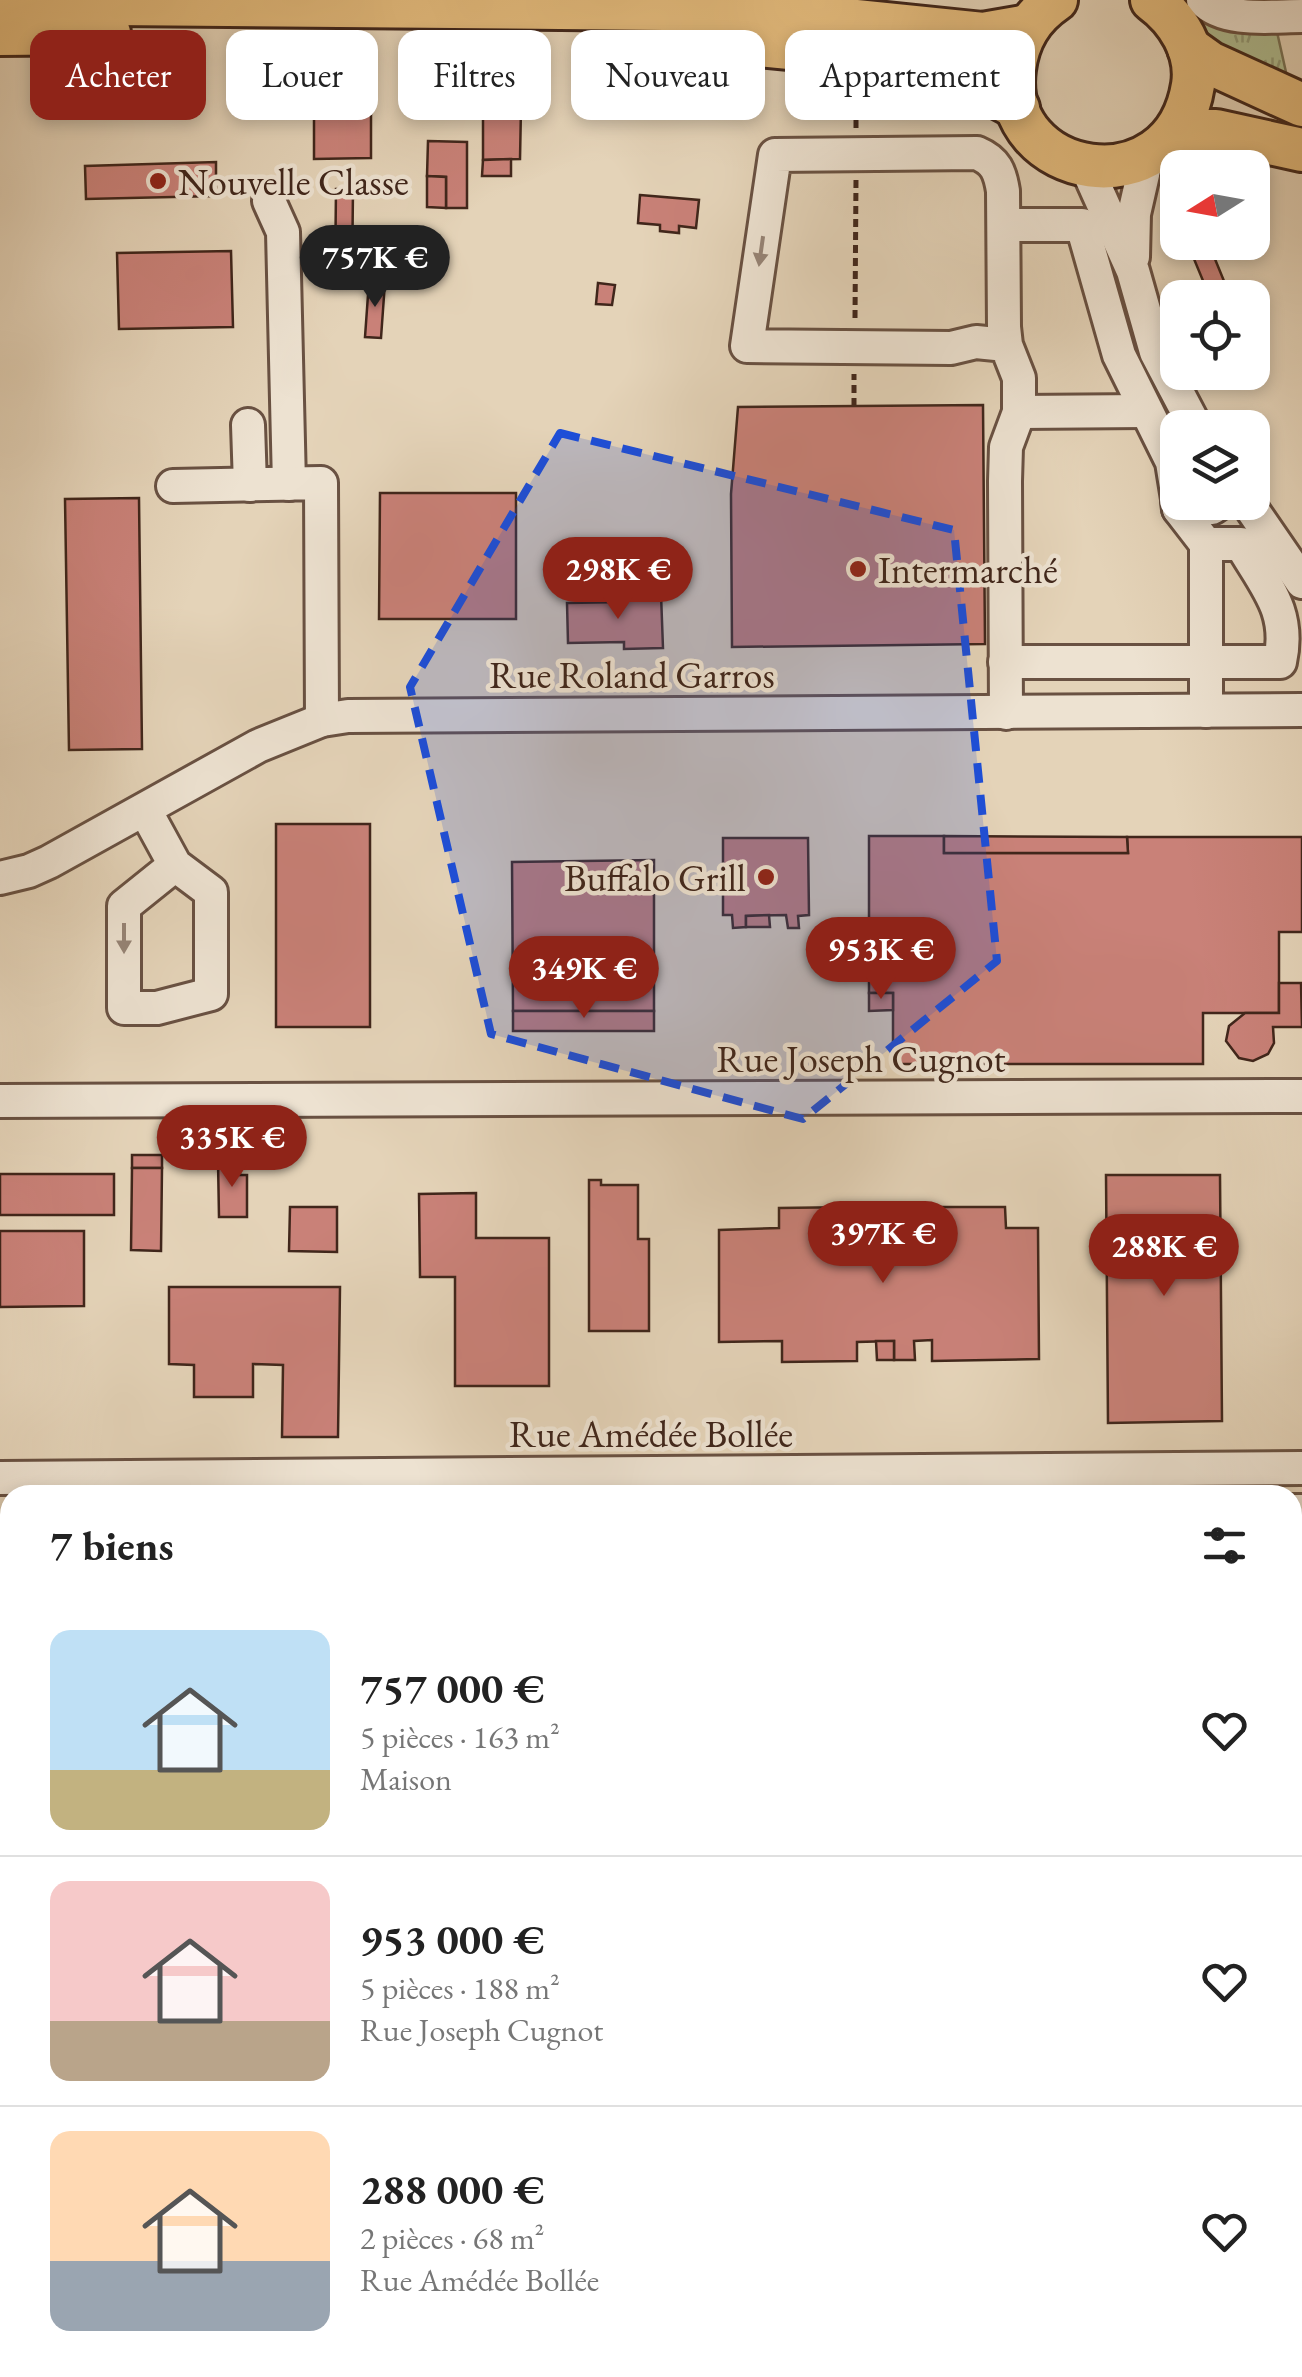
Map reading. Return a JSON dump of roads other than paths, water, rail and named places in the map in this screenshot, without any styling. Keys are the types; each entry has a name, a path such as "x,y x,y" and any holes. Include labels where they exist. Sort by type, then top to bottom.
{"main road":[{"path":"1152,0 1180,27 1190,48 1194,76 1190,105 1162,144"},
{"path":"0,2 665,8 808,16 984,34 1042,9"},
{"path":"0,34 620,34 785,46"},
{"path":"1190,48 1210,62 1302,104"},
{"path":"1024,120 1044,146 1086,166 1117,167 1162,144 1232,133 1302,150"}],"street":[{"path":"1203,0 1208,6 1229,12 1302,16"},
{"path":"1133,272 1134,214 1162,144"},
{"path":"1006,345 976,342 952,348 747,346 775,155 977,153 990,158 1000,171 1006,345 1019,378 1019,412 1006,447 1004,481 1006,712"},
{"path":"1086,166 1133,272 1156,352 1187,410"},
{"path":"269,200 283,232 289,484"},
{"path":"1004,225 1082,224 1119,355 1160,438"},
{"path":"1019,412 1146,410"},
{"path":"248,425 250,485"},
{"path":"173,486 321,483 322,720"},
{"path":"1189,520 1206,544 1206,711"},
{"path":"1259,520 1302,582"},
{"path":"1005,662 1280,662 1285,638 1282,616 1241,544 1206,544"},
{"name":"Rue Roland Garros","path":"0,878 29,872 258,746 322,720 387,716 1302,710"},
{"path":"146,810 175,866"},
{"name":"Rue Joseph Cugnot","path":"0,1101 1302,1096"},
{"name":"Rue Amédée Bollée","path":"0,1478 1302,1468"}],"place":[{"name":"Nouvelle Classe","path":"158,181"},
{"name":"Intermarché","path":"858,569"},
{"name":"Buffalo Grill","path":"766,877"}]}
